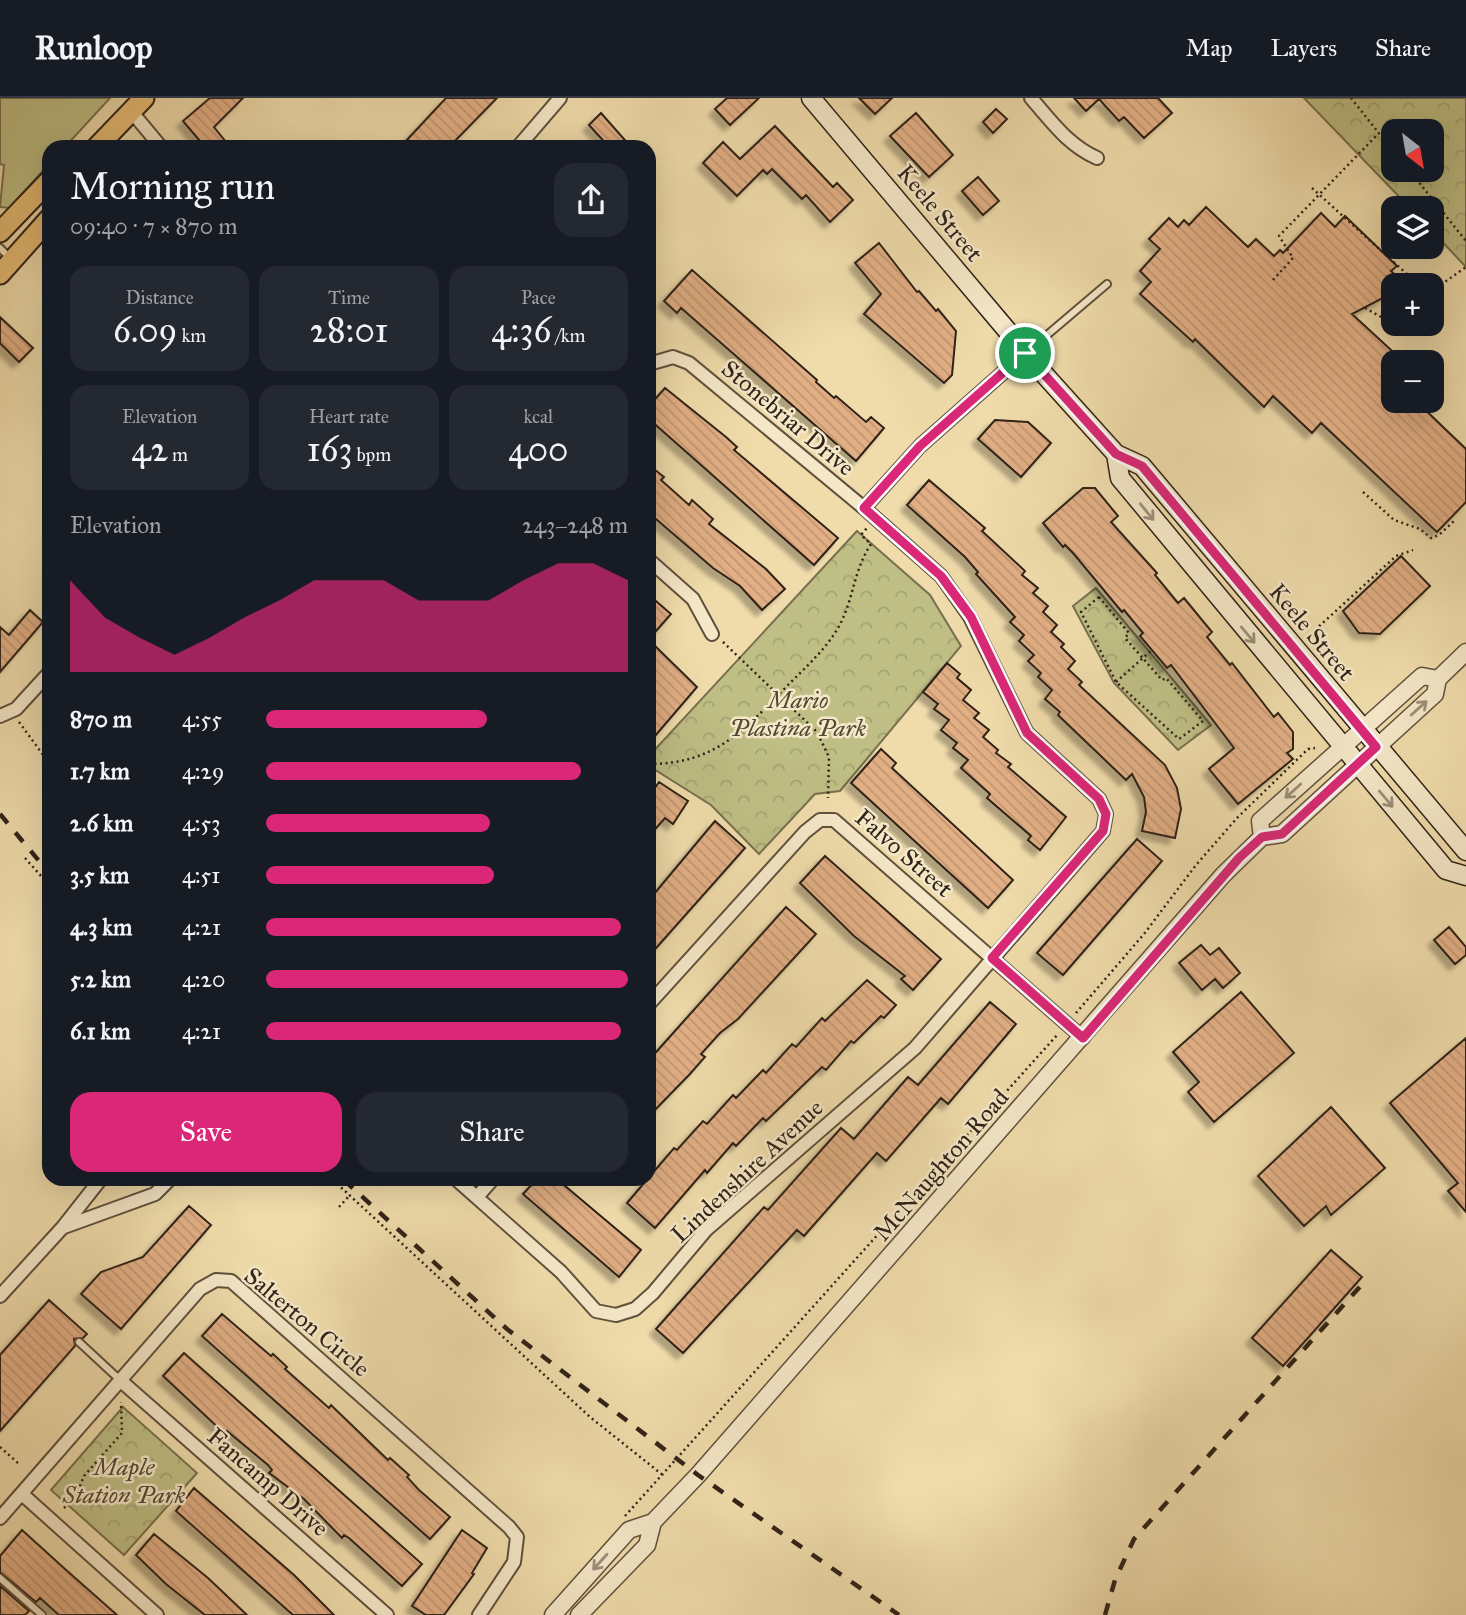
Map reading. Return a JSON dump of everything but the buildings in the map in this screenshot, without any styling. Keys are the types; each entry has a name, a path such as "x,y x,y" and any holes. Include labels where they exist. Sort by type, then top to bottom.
{"main road":[{"name":"Keele Street","path":"811,98 1025,353 1116,454 1142,466 1466,851"},
{"path":"104,140 137,105"},
{"path":"0,232 42,188"},
{"path":"4,260 42,225"},
{"name":"Keele Street","path":"1116,454 1119,478 1356,765 1446,870 1466,876"}],"street":[{"path":"524,140 560,98"},
{"path":"1031,98 1077,149 1097,158"},
{"path":"137,105 157,140"},
{"path":"864,508 920,446 1025,353"},
{"name":"Stonebriar Drive","path":"656,362 673,357 689,363 864,508 941,576 971,617 1027,733 1099,799 1106,814 1103,831 992,958"},
{"path":"656,566 693,599 712,634"},
{"name":"McNaughton Road","path":"553,1615 629,1530 653,1522 698,1475 1223,875 1262,837 1282,834 1435,694 1438,679 1466,653"},
{"name":"McNaughton Road","path":"1262,837 1260,821 1362,729 1422,676 1438,679"},
{"path":"4,715 42,680"},
{"name":"Falvo Street","path":"656,996 797,841 820,820 834,820 1083,1038"},
{"name":"Lindenshire Avenue","path":"464,1186 561,1272 596,1311 616,1315 635,1309 653,1293 706,1230 915,1048 992,958"},
{"path":"0,1296 63,1227 95,1186"},
{"path":"63,1227 155,1194 163,1186"},
{"path":"477,1197 487,1186"},
{"name":"Salterton Circle","path":"0,1518 200,1289 216,1280 231,1281 509,1527 517,1537 514,1562 479,1615"},
{"name":"Fancamp Drive","path":"121,1381 387,1615"},
{"path":"22,1494 157,1615"},
{"name":"McNaughton Road","path":"579,1615 647,1545 653,1522"}],"lane":[{"path":"1025,353 1107,284"},
{"path":"79,1342 121,1381"},
{"path":"0,1578 42,1615"}],"path":[{"path":"1351,98 1381,135"},
{"path":"1273,280 1293,258 1279,236 1379,133"},
{"path":"1419,182 1466,241"},
{"path":"1312,188 1406,273"},
{"path":"1444,283 1466,267"},
{"path":"1365,308 1381,317"},
{"path":"1363,492 1394,520 1420,529 1431,538 1439,536 1454,521"},
{"path":"656,764 674,764 702,755 735,738 821,651 838,628 853,595 858,564 871,544 861,535 876,519"},
{"path":"1315,629 1396,556 1413,550"},
{"path":"1099,597 1129,634 1125,638 1162,680 1166,678 1203,721 1179,739 1116,682 1082,612 1099,597"},
{"path":"712,634 817,732 829,757 828,798"},
{"path":"1116,682 1152,650"},
{"path":"4,715 42,756"},
{"path":"621,1520 664,1476 1065,1025 1144,934 1195,865 1237,818 1308,749 1315,748"},
{"path":"25,858 42,876"},
{"path":"340,1186 590,1417 664,1476"},
{"path":"339,1207 350,1195"},
{"path":"64,1508 76,1496 84,1476 122,1433 121,1402"},
{"path":"0,1447 18,1463"}],"green space":[{"path":"0,98 110,98 71,140 42,140 42,172 9,208 0,207 4,165 0,164"},
{"path":"1304,98 1466,98 1466,267 1444,244 1444,196 1398,196 1385,182 1444,182 1444,119 1381,119 1381,178"},
{"name":"Mario Plastina Park","path":"857,531 930,595 961,646 840,791 815,794 759,854 711,805 656,770 656,748"},
{"path":"1096,588 1211,725 1178,750 1114,683 1073,606"},
{"name":"Maple Station Park","path":"123,1407 197,1473 124,1555 51,1490"}],"railway":[{"path":"0,814 42,865"},
{"path":"351,1186 507,1329 698,1475 899,1615"},
{"path":"1105,1615 1115,1580 1134,1539 1365,1281"}],"route":[{"path":"1025,353 1116,454 1142,466 1376,747 1282,834 1262,837 1239,858 1083,1038 1065,1025 992,958 1103,831 1106,814 1099,799 1027,733 1017,718 971,617 941,576 864,508 920,446 1025,353"}]}
